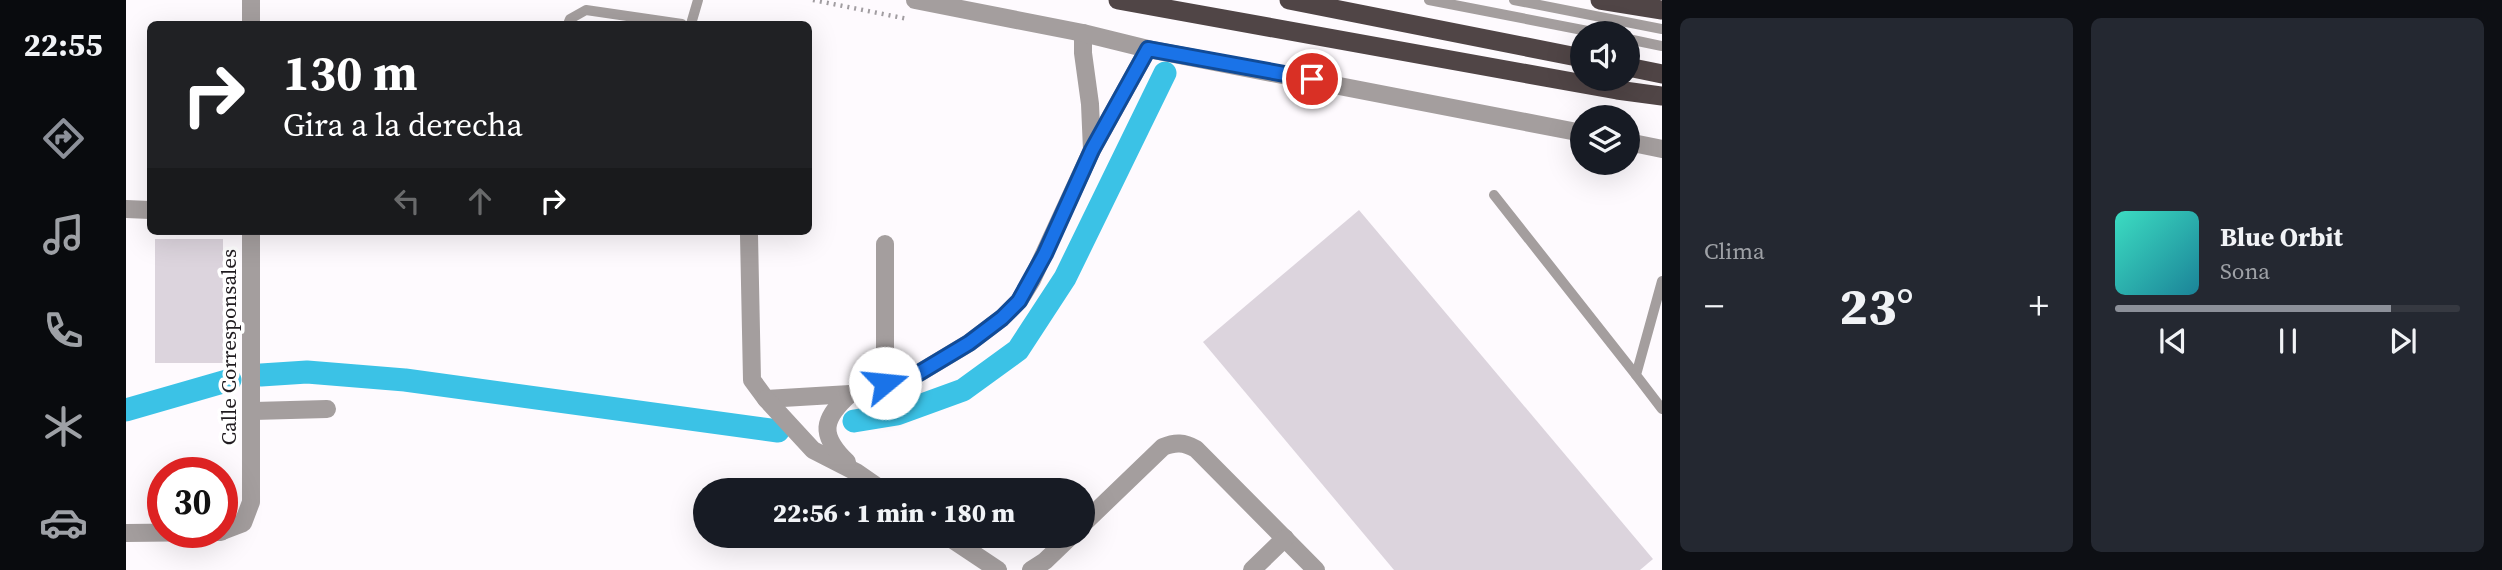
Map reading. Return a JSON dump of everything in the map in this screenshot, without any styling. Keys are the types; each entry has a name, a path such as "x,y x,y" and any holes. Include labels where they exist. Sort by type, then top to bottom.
{"highway":[{"path":"1118,0 1570,82"},
{"path":"1289,0 1570,56"},
{"path":"1600,0 1662,10"},
{"path":"1640,69 1662,74"},
{"path":"1620,91 1662,104"},
{"path":"1624,91 1662,96"}],"street":[{"path":"251,0 251,21"},
{"path":"915,0 1083,33 1148,49 1570,131"},
{"path":"1083,33 1092,150"},
{"path":"766,398 850,394 919,373 969,343 1002,318 1019,301 1045,254 1092,150 1148,49"},
{"path":"1640,144 1662,149"},
{"path":"126,209 147,210"},
{"name":"Calle Corresponsales","path":"238,525 243,523 251,502 251,235"},
{"path":"749,236 752,380 813,450 856,471"},
{"path":"885,244 885,383"},
{"path":"850,394 828,419 829,442 835,451 866,478"},
{"path":"251,411 327,409"},
{"path":"1095,512 1163,447 1180,443 1196,449 1316,570"},
{"name":"Calle Corresponsales","path":"126,533 147,533"},
{"path":"1252,570 1285,538"},
{"path":"965,548 998,570"},
{"path":"1031,570 1059,548"}],"lane":[{"path":"692,21 698,0"},
{"path":"1429,0 1570,28"},
{"path":"1514,0 1662,29"},
{"path":"569,21 586,10 661,21"},
{"path":"1640,41 1662,46"},
{"path":"1494,195 1662,409"},
{"path":"1636,375 1662,281"}],"building":[{"path":"1359,210 1653,559 1640,570 1394,570 1203,342"},
{"path":"155,239 223,239 223,363 155,363"}],"waterway":[{"path":"854,421 897,414 963,390 1018,350 1065,278 1165,73"},
{"path":"261,375 307,372 405,380 778,431"},
{"path":"126,410 230,380"}],"route":[{"path":"885,383 919,373 969,343 986,332 1019,301 1032,281 1092,150 1148,49 1312,79"}]}
